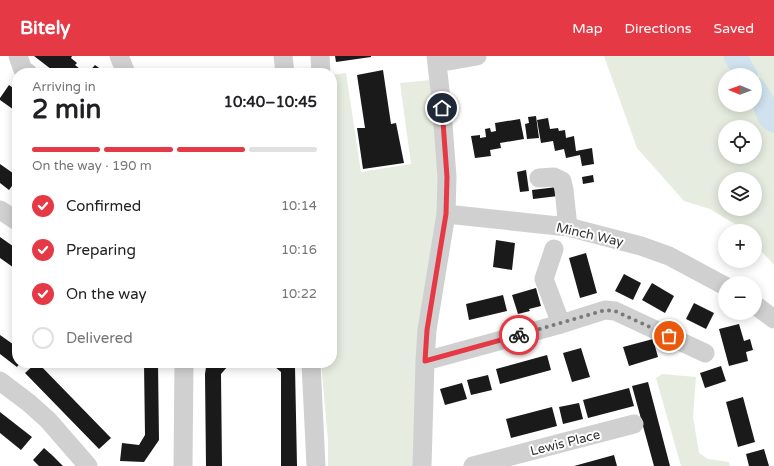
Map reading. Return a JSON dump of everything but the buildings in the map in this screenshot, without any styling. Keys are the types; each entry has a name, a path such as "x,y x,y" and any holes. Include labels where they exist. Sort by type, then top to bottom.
{"street":[{"path":"18,56 22,68"},
{"path":"119,56 124,68"},
{"path":"283,56 284,68"},
{"path":"320,56 321,68"},
{"path":"422,466 427,330 446,214 447,177 441,98 436,59 477,56"},
{"path":"540,178 554,177 562,181 568,227"},
{"path":"0,210 12,218"},
{"name":"Minch Way","path":"446,214 568,227 642,246 681,262 718,282"},
{"path":"554,248 544,279 561,324"},
{"path":"425,361 561,324 605,310 615,311 705,353"},
{"path":"762,310 774,319"},
{"path":"183,466 184,368"},
{"path":"311,368 316,466"},
{"path":"0,382 29,403 48,420 88,466"},
{"name":"Lewis Place","path":"473,466 634,424"}],"shaded area":[{"path":"604,56 774,56 774,265 762,252 762,224 735,224 722,216 762,216 762,172 718,172 718,214 710,209 684,201 637,148"},
{"path":"346,73 361,172 411,164 400,83 431,80 442,170 414,466 328,466 328,440 321,368 337,368 337,74"},
{"path":"662,374 696,377 693,417 699,453 708,459 729,462 730,466 681,466 656,378"}],"waterway":[{"path":"735,56 742,68"},
{"path":"762,100 769,117 774,121"}],"way so far":[{"path":"519,335 605,310 615,311 669,336"}],"route":[{"path":"442,108 447,177 446,214 427,330 425,361 519,335"}]}
